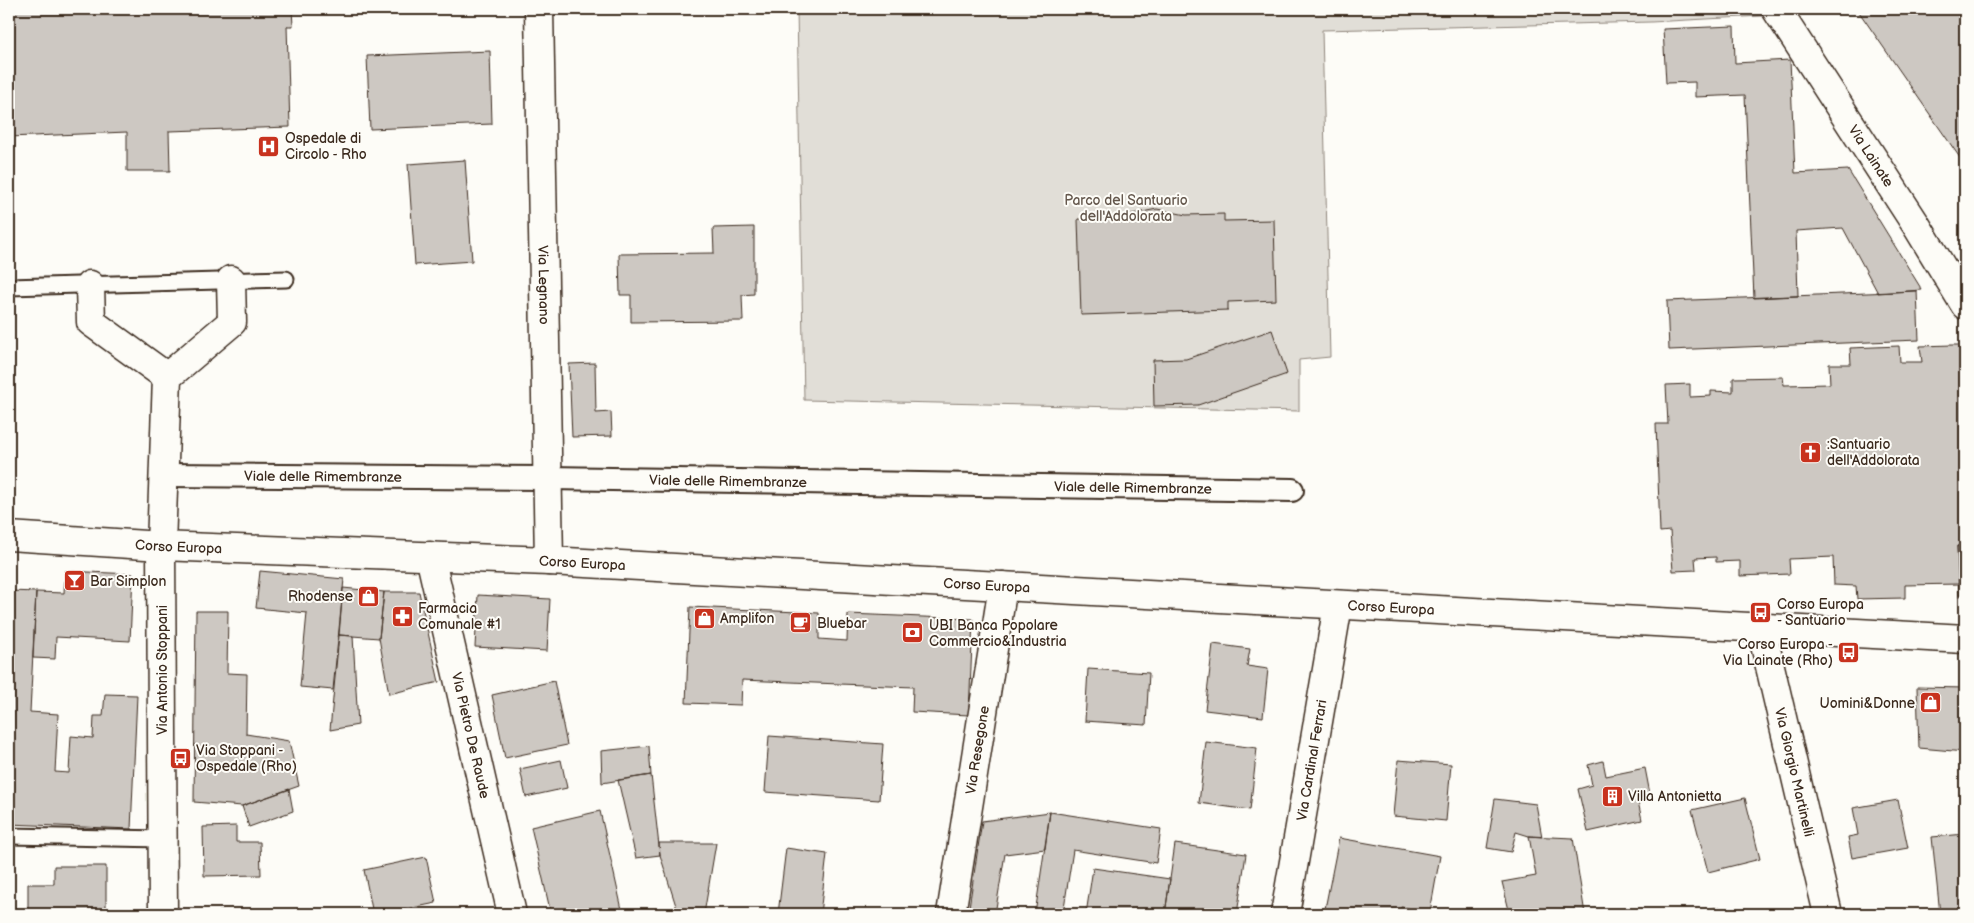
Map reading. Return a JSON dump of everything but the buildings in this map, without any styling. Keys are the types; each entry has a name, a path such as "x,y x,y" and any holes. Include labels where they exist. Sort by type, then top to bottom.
{"street":[{"name":"Via Legnano","path":"539,9 550,560"},
{"name":"Via Lainate","path":"1776,9 1915,223 1965,305"},
{"path":"90,285 91,322 167,377 232,322 231,280"},
{"name":"Via Antonio Stoppani","path":"163,914 161,546 167,377"},
{"name":"Viale delle Rimembranze","path":"164,475 549,478 1292,490"},
{"name":"Corso Europa","path":"9,536 161,546 550,560 1965,639"},
{"name":"Via Pietro De Raude","path":"430,556 512,914"},
{"name":"Via Resegone","path":"952,914 1003,586"},
{"name":"Via Cardinal Ferrari","path":"1285,914 1338,605"},
{"name":"Via Giorgio Martinelli","path":"1761,628 1828,914"}],"lane":[{"path":"9,287 286,279"},
{"path":"9,836 163,840"}],"green space":[{"name":"Parco del Santuario dell'Addolorata","path":"797,9 1757,9 1762,16 1651,22 1322,30 1330,357 1299,360 1299,411 804,400"}],"place":[{"name":"Ospedale di Circolo - Rho","path":"269,146"},
{"name":":Santuario dell'Addolorata","path":"1811,452"},
{"name":"Bar Simplon","path":"74,581"},
{"name":"Rhodense","path":"369,596"},
{"name":"Corso Europa - Santuario","path":"1761,612"},
{"name":"Farmacia Comunale #1","path":"402,616"},
{"name":"Amplifon","path":"704,618"},
{"name":"Bluebar","path":"801,623"},
{"name":"UBI Banca Popolare Commercio&Industria","path":"913,633"},
{"name":"Corso Europa - Via Lainate (Rho)","path":"1849,652"},
{"name":"Uomini&Donne","path":"1931,703"},
{"name":"Via Stoppani - Ospedale (Rho)","path":"180,758"},
{"name":"Villa Antonietta","path":"1612,796"}]}
